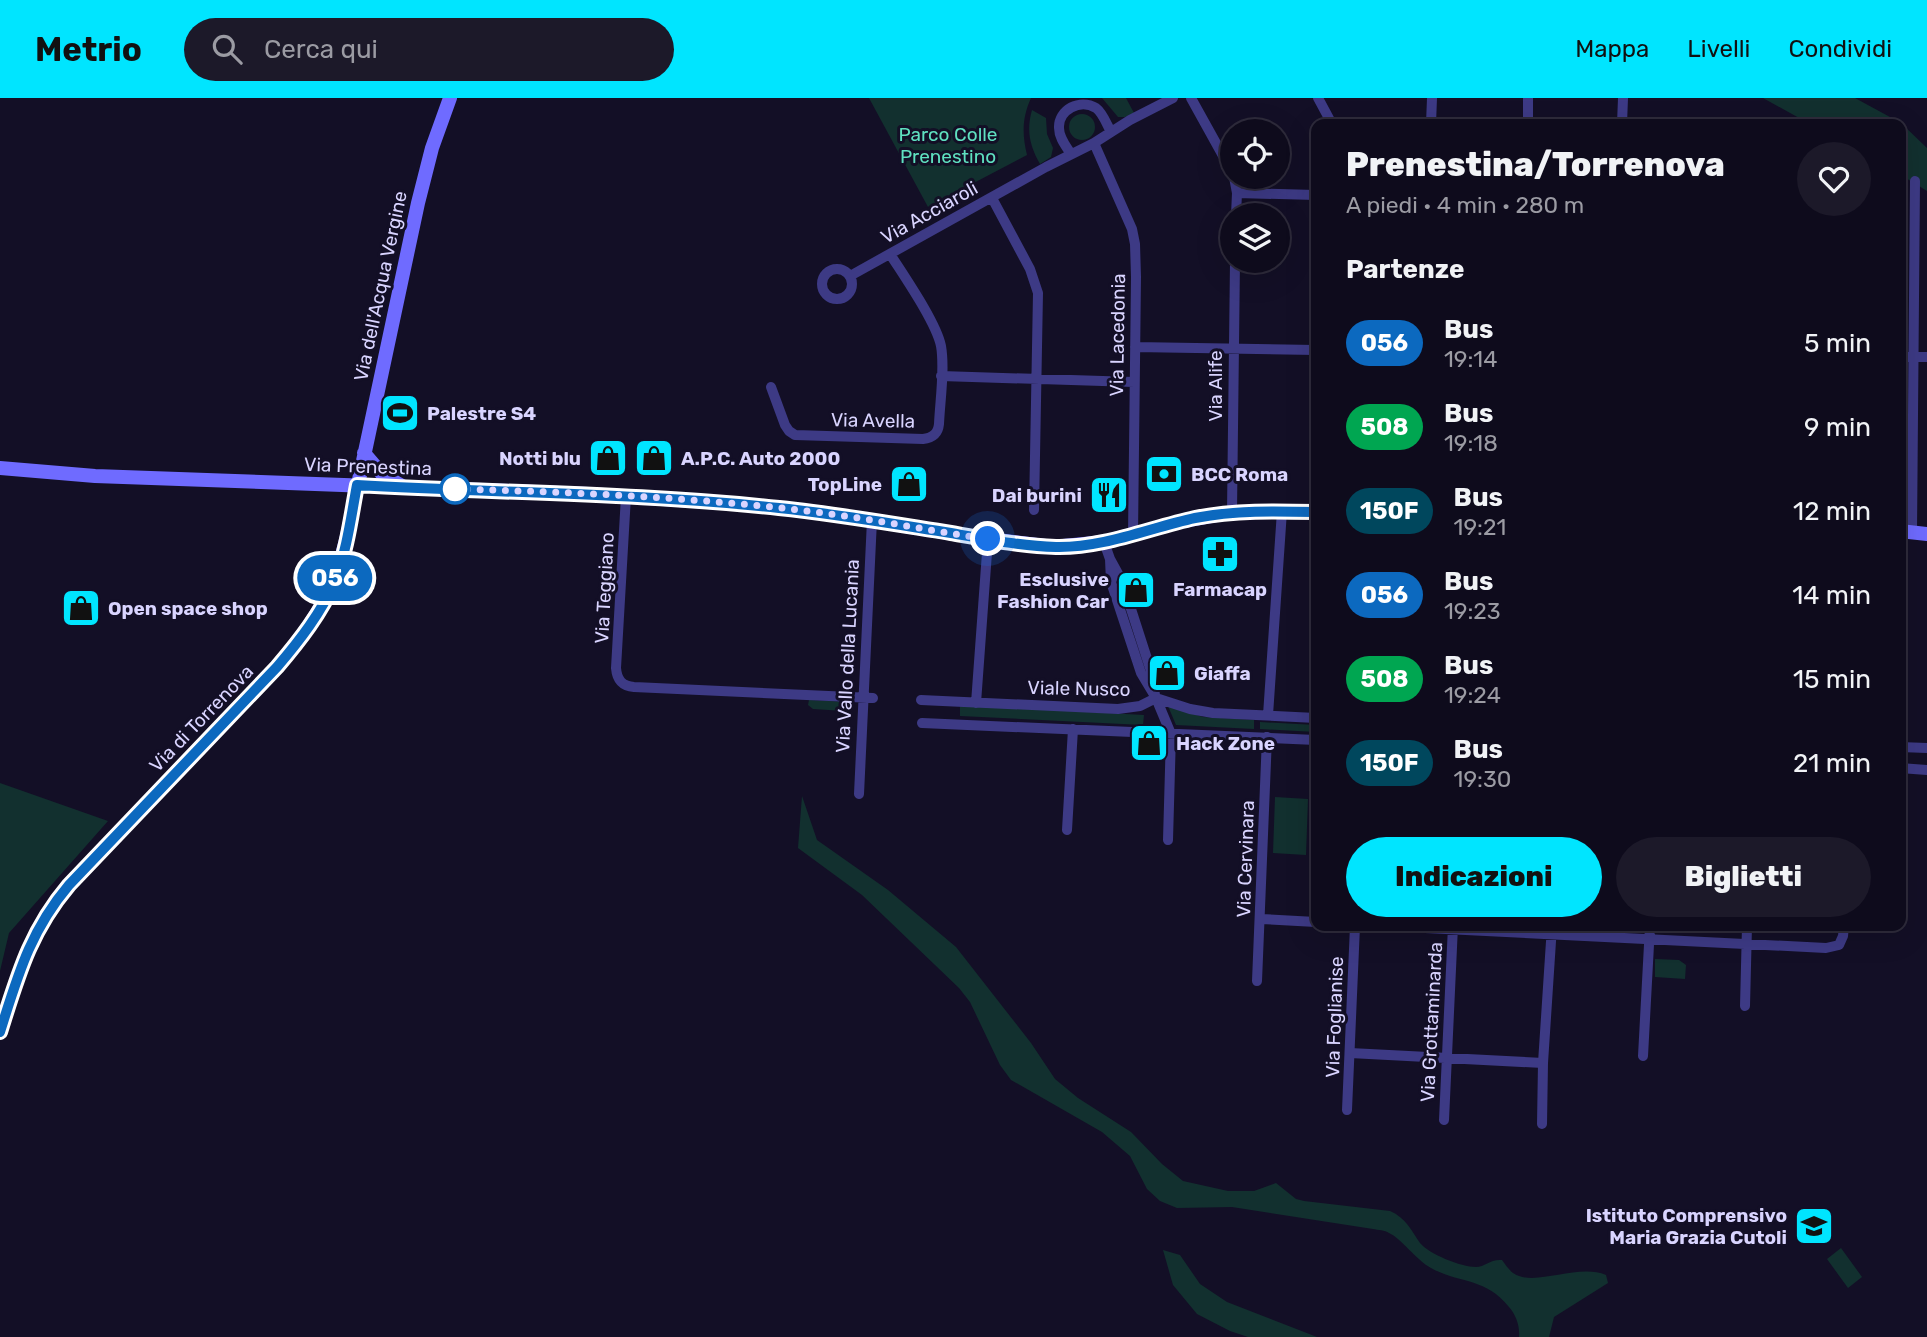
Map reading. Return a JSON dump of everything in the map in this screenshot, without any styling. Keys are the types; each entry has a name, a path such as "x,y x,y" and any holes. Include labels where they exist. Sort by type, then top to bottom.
{"main road":[{"name":"Via dell'Acqua Vergine","path":"357,485 423,182 450,98"},
{"path":"364,453 382,474 403,487"},
{"name":"Via Prenestina","path":"0,468 83,475 626,496 738,504 872,520 1053,547 1104,542 1232,512 1311,512"},
{"name":"Via di Torrenova","path":"0,1032 25,958 51,906 277,667 317,614 341,561 357,485"}],"street":[{"name":"Via Acciaroli","path":"850,276 1172,98"},
{"path":"1191,98 1220,150"},
{"path":"1318,98 1329,119"},
{"path":"1432,98 1432,119"},
{"path":"1528,98 1528,119"},
{"path":"1622,119 1623,98"},
{"path":"1071,154 1059,129 1060,119 1071,107 1081,104 1096,108 1111,132"},
{"name":"Via Lacedonia","path":"1094,143 1133,234 1136,277 1133,535"},
{"path":"1913,533 1915,181"},
{"path":"1236,189 1237,203"},
{"path":"1237,193 1311,195"},
{"path":"992,198 1037,286 1039,305 1034,510"},
{"name":"Via Avella","path":"771,387 785,425 795,435 926,439 934,436 939,428 942,355 938,338 890,254"},
{"name":"Via Alife","path":"1232,512 1235,273"},
{"path":"1135,347 1311,350"},
{"path":"1906,357 1927,357"},
{"path":"941,376 1134,382"},
{"name":"Via Teggiano","path":"626,496 616,668 620,682 630,687 868,698"},
{"path":"1268,715 1282,511"},
{"name":"Via Vallo della Lucania","path":"859,794 867,721 872,520"},
{"path":"976,703 988,539"},
{"path":"1104,542 1122,581 1151,671 1156,698 1171,734 1168,840"},
{"name":"Viale Nusco","path":"921,700 1118,709 1140,706 1156,698 1204,712 1311,718"},
{"path":"950,701 945,705 944,714 952,724"},
{"name":"Viale Nusco","path":"922,723 1311,740"},
{"path":"1068,830 1073,729"},
{"name":"Via Cervinara","path":"1257,981 1267,737"},
{"path":"1906,747 1927,748"},
{"path":"1906,768 1927,770"},
{"path":"1261,919 1311,922"},
{"name":"Via Foglianise","path":"1348,1110 1355,931"},
{"name":"Via Grottaminarda","path":"1444,1120 1453,931"},
{"path":"1542,1124 1543,1063 1552,931"},
{"path":"1562,931 1649,940 1826,948 1839,945 1844,931"},
{"path":"1643,1056 1650,931"},
{"path":"1745,1006 1747,931"},
{"path":"1350,1053 1543,1063"}],"green space":[{"name":"Parco Colle Prenestino","path":"869,98 1031,98 1024,126 1027,155 928,207"},
{"path":"1102,98 1126,98 1134,113 1118,117"},
{"path":"1763,98 1855,98 1894,119 1801,119"},
{"path":"1032,110 1046,118 1047,134 1053,148 1051,157 1040,164 1030,138"},
{"path":"1082,114 1091,118 1095,127 1091,136 1082,140 1073,136 1069,127 1073,118"},
{"path":"1906,128 1927,148 1927,191 1906,178"},
{"path":"809,700 848,702 848,709 813,709 808,705"},
{"path":"960,705 1144,715 1143,725 960,716"},
{"path":"1168,706 1203,717 1254,720 1254,729 1176,725"},
{"path":"1260,722 1311,725 1311,732 1260,729"},
{"path":"0,783 108,821 9,933 0,971"},
{"path":"802,796 817,840 888,890 956,947 1031,1043 1055,1079 1078,1098 1131,1132 1183,1181 1228,1191 1254,1191 1276,1183 1296,1199 1304,1201 1390,1211 1404,1221 1424,1247 1462,1265 1479,1267 1502,1260 1512,1272 1522,1277 1595,1272 1606,1275 1608,1283 1554,1317 1549,1337 1519,1337 1516,1317 1500,1297 1491,1290 1431,1268 1386,1231 1232,1207 1177,1208 1160,1201 1147,1189 1130,1156 1102,1132 1011,1080 1000,1065 970,1002 959,988 862,895 798,848"},
{"path":"1275,797 1308,799 1306,855 1273,853"},
{"path":"1655,959 1679,960 1686,965 1685,979 1655,977"},
{"path":"1841,1248 1862,1277 1848,1288 1827,1259"},
{"path":"1163,1250 1180,1255 1200,1284 1227,1302 1317,1337 1248,1337 1197,1314 1173,1285"}],"bus line":[{"name":"056","path":"0,1032 25,958 51,906 277,667 317,614 341,561 357,485 589,494 738,504 824,513 1053,547 1104,542 1183,521 1232,512 1311,512"}],"place":[{"name":"Palestre S4","path":"400,413"},
{"name":"Notti blu","path":"608,458"},
{"name":"A.P.C. Auto 2000","path":"654,458"},
{"name":"BCC Roma","path":"1164,474"},
{"name":"TopLine","path":"909,484"},
{"name":"Dai burini","path":"1109,495"},
{"name":"Farmacap","path":"1220,554"},
{"name":"Esclusive Fashion Car","path":"1136,590"},
{"name":"Open space shop","path":"81,608"},
{"name":"Giaffa","path":"1167,673"},
{"name":"Hack Zone","path":"1149,743"},
{"name":"Istituto Comprensivo Maria Grazia Cutoli","path":"1814,1226"}],"route":[{"path":"455,489 738,504 824,513 988,539"}]}
